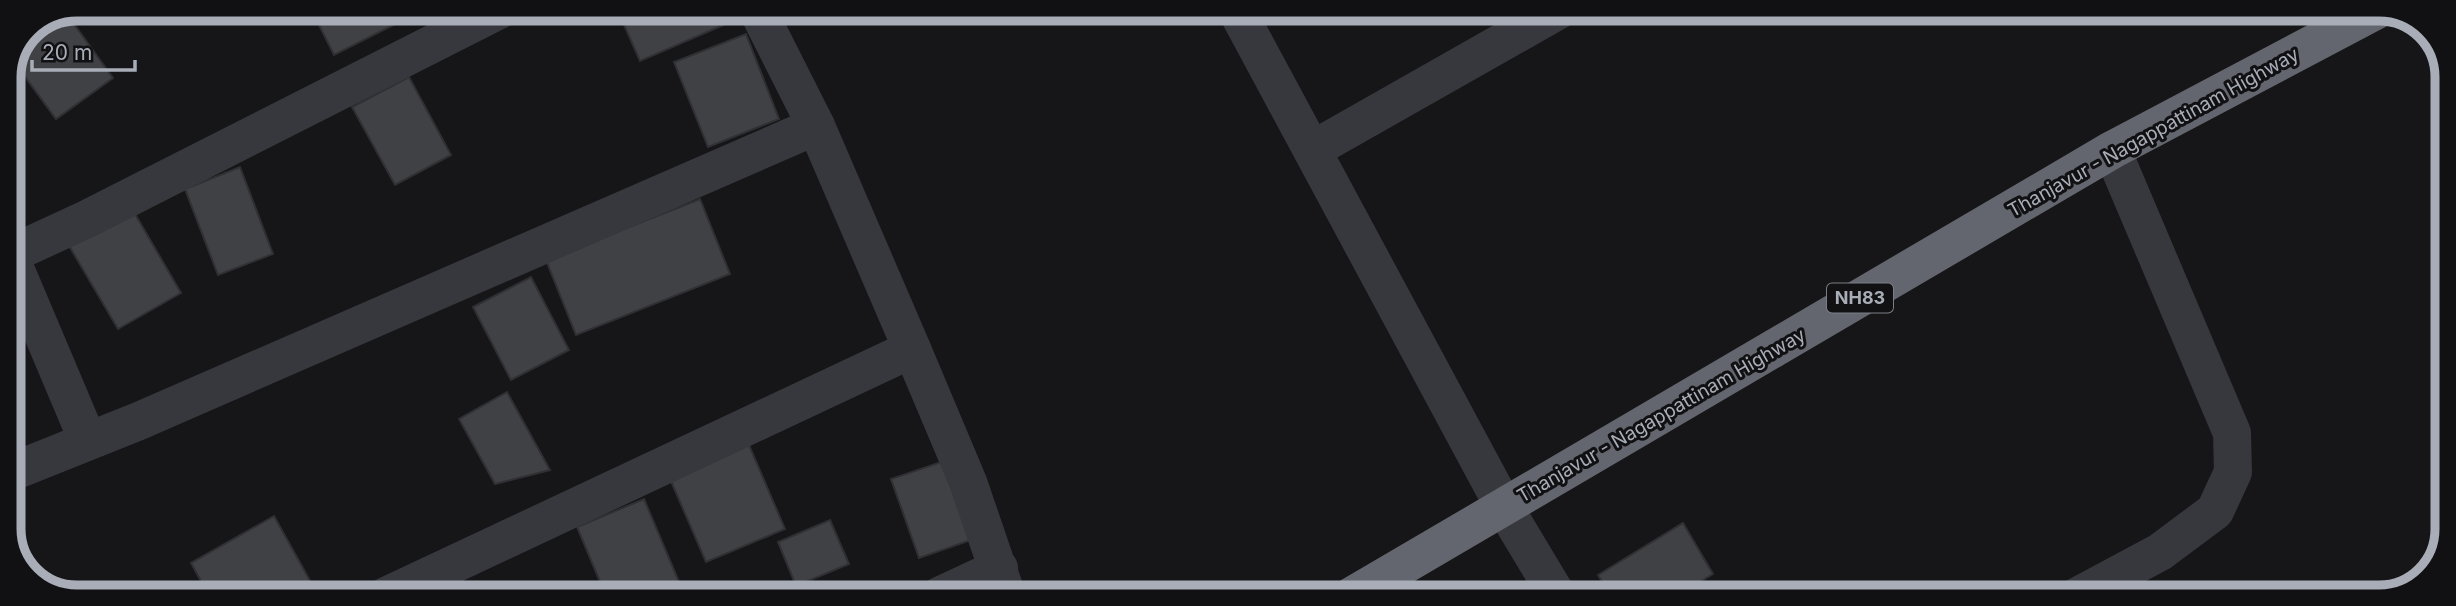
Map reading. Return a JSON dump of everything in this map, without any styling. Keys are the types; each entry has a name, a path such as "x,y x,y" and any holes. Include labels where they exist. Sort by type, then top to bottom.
{"highway":[{"name":"Thanjavur - Nagappattinam Highway","path":"1371,585 2112,150 2356,21"}],"street":[{"path":"21,249 87,219 477,21"},
{"path":"763,21 816,126 912,349 968,482 1003,582"},
{"path":"1242,21 1504,507 1551,585"},
{"path":"1312,150 1540,21"},
{"path":"21,469 816,126"},
{"path":"2098,585 2160,552 2215,511 2233,472 2232,433 2112,150"},
{"path":"21,283 88,442"},
{"path":"409,585 912,349"}],"building":[{"path":"72,21 113,78 56,119 21,72 22,66 25,56 38,38 56,25"},
{"path":"317,21 401,21 334,55"},
{"path":"622,21 733,21 640,61"},
{"path":"746,34 779,119 708,147 674,62"},
{"path":"409,77 451,155 395,185 352,107"},
{"path":"240,167 273,254 218,275 185,189"},
{"path":"700,199 730,274 576,335 546,260"},
{"path":"131,207 181,293 118,329 68,244"},
{"path":"531,277 569,350 511,380 473,307"},
{"path":"507,392 550,470 495,484 459,419"},
{"path":"746,438 785,529 706,562 667,472"},
{"path":"950,459 977,538 919,558 891,479"},
{"path":"644,499 680,585 601,585 577,527"},
{"path":"274,516 312,585 203,585 191,563"},
{"path":"830,520 849,564 796,585 778,542"},
{"path":"1683,523 1713,574 1695,585 1604,585 1598,575"}]}
